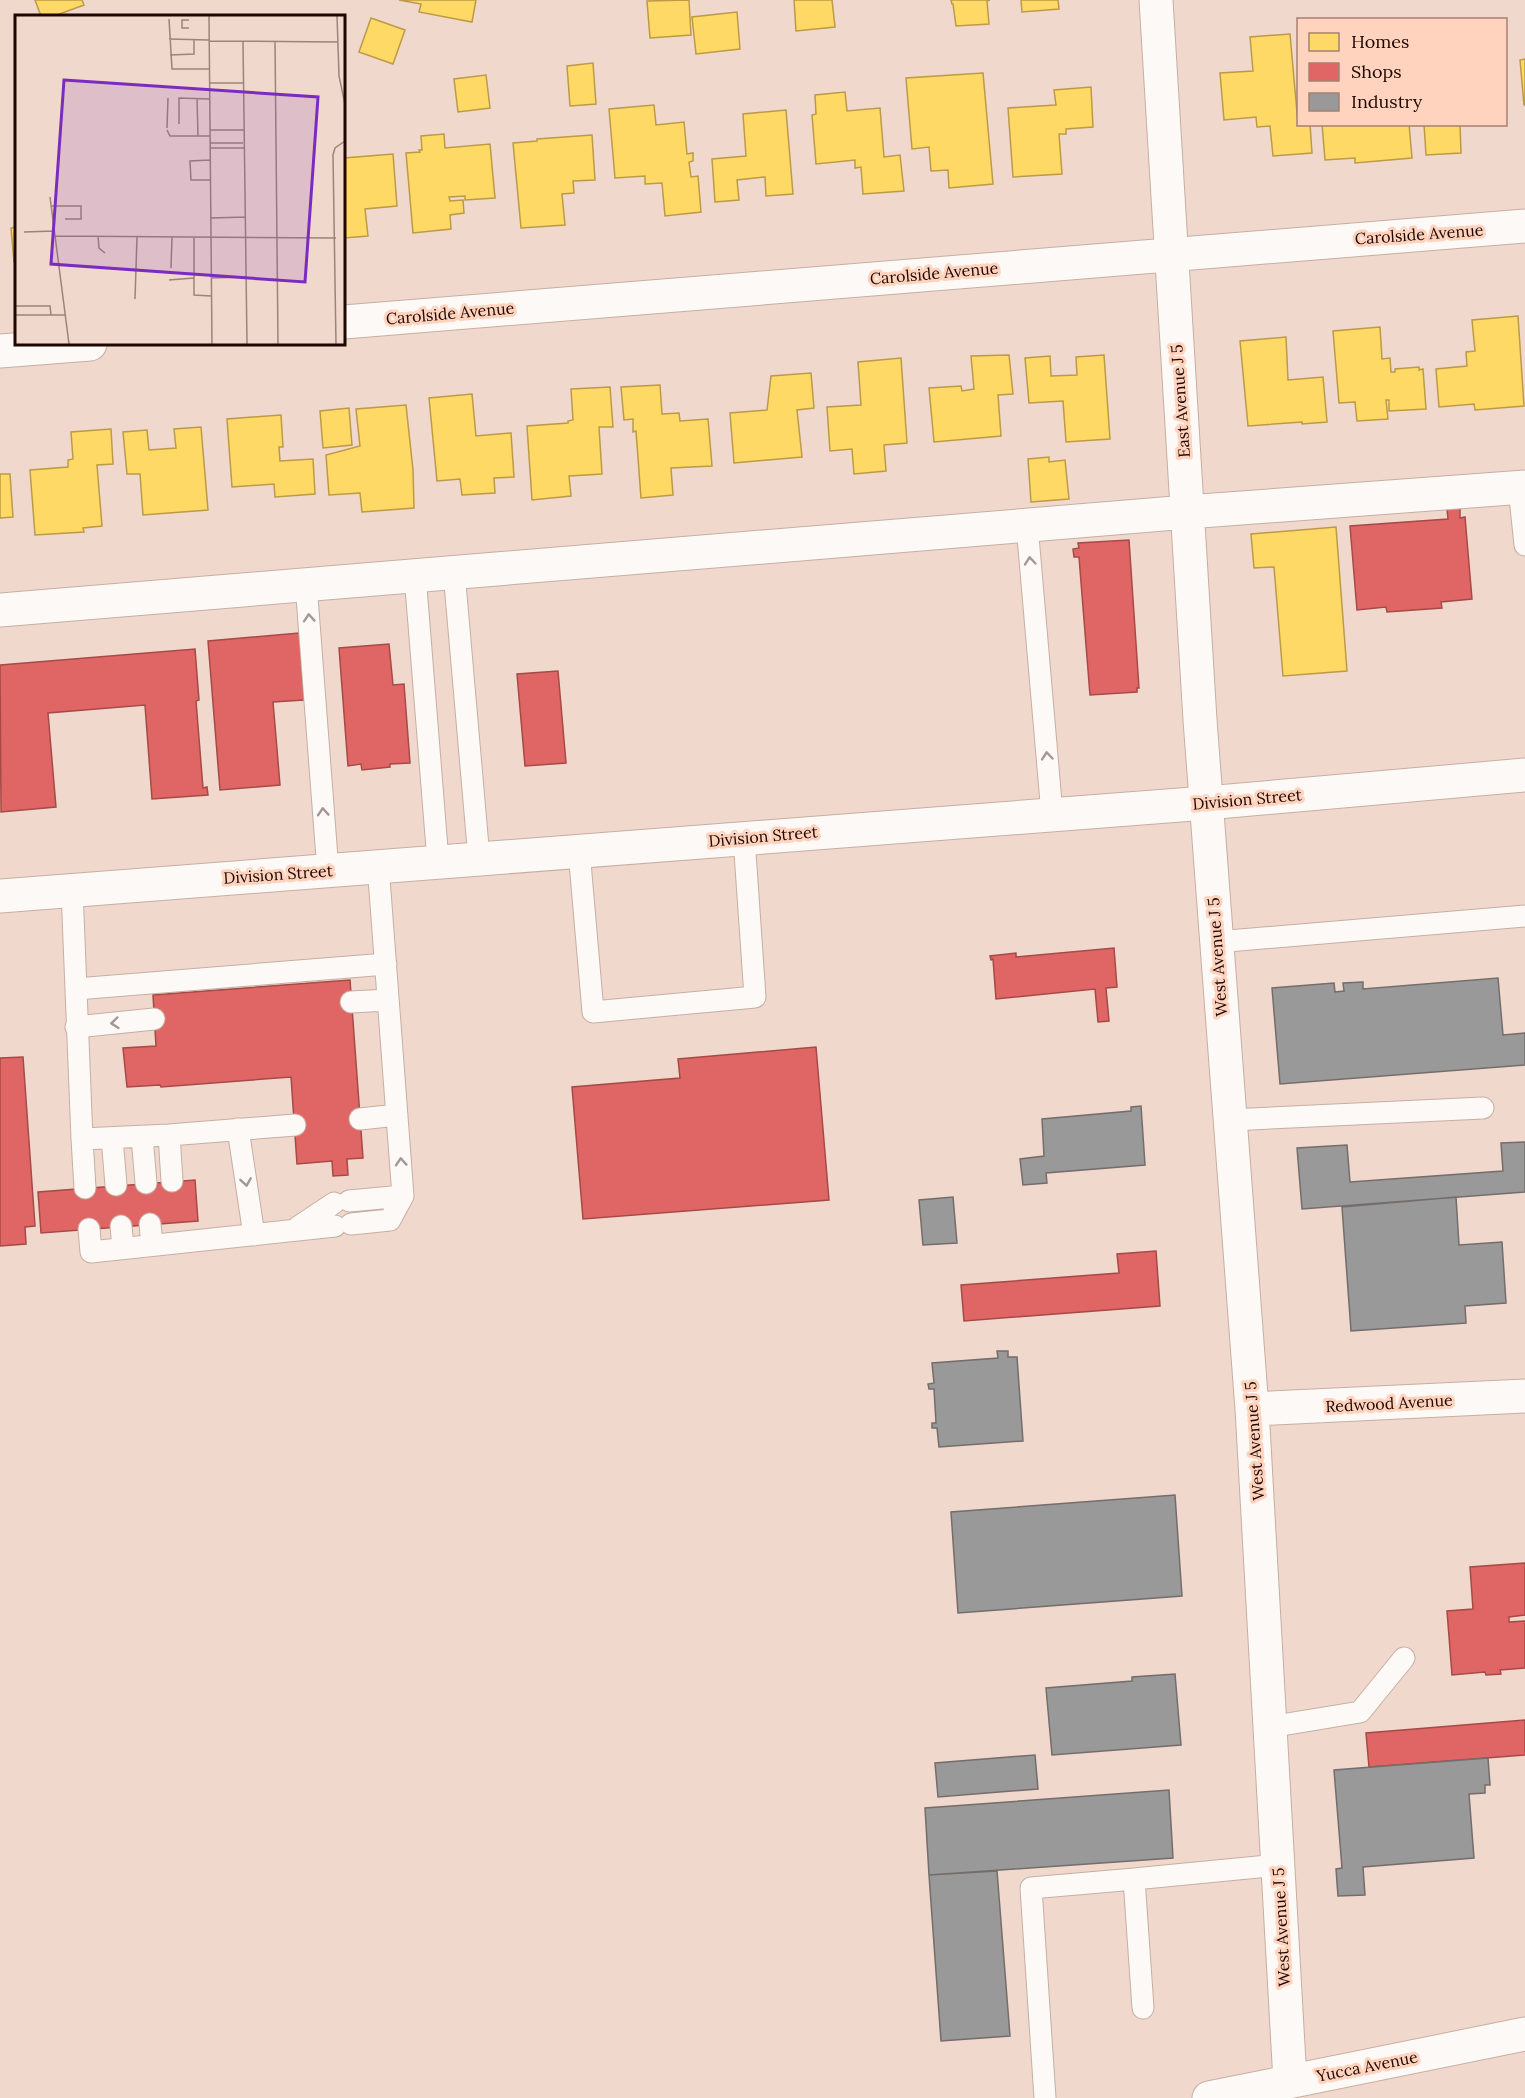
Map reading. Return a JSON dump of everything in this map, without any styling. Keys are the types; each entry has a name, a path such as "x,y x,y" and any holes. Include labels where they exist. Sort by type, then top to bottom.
{"street":[{"name":"East Avenue J 5","path":"1156,0 1170,254 1206,802"},
{"name":"Carolside Avenue","path":"345,322 1525,226"},
{"path":"0,351 77,345"},
{"path":"0,610 1187,512 1522,487"},
{"name":"Division Street","path":"0,896 1525,775"},
{"name":"West Avenue J 5","path":"1206,802 1252,1409 1290,2081"},
{"name":"Redwood Avenue","path":"1252,1409 1525,1396"},
{"name":"Yucca Avenue","path":"1209,2098 1248,2094 1290,2081 1525,2034"}],"lane":[{"path":"1522,487 1525,545"},
{"path":"1027,525 1052,814"},
{"path":"454,572 479,858"},
{"path":"415,575 438,861"},
{"path":"306,584 328,870"},
{"path":"579,851 593,1012 755,997 744,838"},
{"path":"89,1229 92,1252 152,1245 176,1232 254,1235 390,1220 403,1196 378,866"},
{"path":"72,890 76,1027 85,1188"},
{"path":"1216,942 1525,916"},
{"path":"76,989 386,964"},
{"path":"351,1002 388,1000"},
{"path":"76,1027 154,1019"},
{"path":"1230,1120 1484,1108"},
{"path":"360,1119 397,1115"},
{"path":"82,1139 142,1137 294,1125"},
{"path":"238,1129 254,1235"},
{"path":"169,1135 172,1181"},
{"path":"142,1137 146,1183"},
{"path":"112,1138 117,1185"},
{"path":"294,1229 342,1202 403,1196"},
{"path":"150,1224 152,1245"},
{"path":"121,1226 123,1248"},
{"path":"1270,1727 1360,1712 1404,1658"},
{"path":"1045,2098 1031,1888 1278,1865"},
{"path":"1134,1879 1143,2008"}],"building: Homes":[{"path":"35,0 82,0 84,5 57,15 41,15"},
{"path":"399,0 476,0 472,22 419,12 421,4"},
{"path":"689,0 691,35 650,38 647,1"},
{"path":"794,0 832,0 835,27 796,31"},
{"path":"951,0 990,0 987,1 989,24 956,26"},
{"path":"1021,0 1058,0 1059,9 1022,12"},
{"path":"737,12 740,49 696,54 692,17"},
{"path":"371,18 405,30 393,64 359,52"},
{"path":"1290,34 1297,126 1310,126 1312,153 1273,156 1270,126 1257,127 1256,117 1224,120 1220,73 1253,71 1250,37"},
{"path":"1525,59 1525,105 1524,105 1520,60"},
{"path":"593,63 596,104 570,106 567,66"},
{"path":"983,73 993,184 949,188 948,170 931,171 929,147 912,149 906,78"},
{"path":"486,75 490,108 458,112 454,79"},
{"path":"1091,87 1093,127 1066,129 1066,134 1059,134 1062,174 1013,177 1008,108 1056,105 1054,90"},
{"path":"845,92 847,111 880,108 884,157 900,155 904,191 863,194 861,167 855,168 855,160 816,164 812,115 816,114 815,95"},
{"path":"654,105 656,125 684,122 687,154 693,153 693,161 689,162 691,177 698,176 701,212 665,216 662,183 645,184 645,176 615,178 609,109"},
{"path":"786,110 793,194 766,196 765,177 737,180 739,200 715,202 712,159 746,156 743,114"},
{"path":"1322,126 1409,126 1412,158 1355,163 1355,158 1325,160"},
{"path":"1424,126 1460,126 1461,153 1426,155"},
{"path":"444,134 445,148 490,144 495,198 465,200 465,196 449,197 450,201 463,200 464,213 450,215 451,229 413,233 406,153 422,150 421,136"},
{"path":"592,135 595,180 573,181 574,193 562,194 565,225 521,228 513,143"},
{"path":"393,154 397,206 365,209 368,236 345,238 345,158"},
{"path":"15,227 15,262 14,262 11,228"},
{"path":"1518,316 1524,406 1475,410 1474,404 1439,407 1436,369 1467,366 1466,352 1475,351 1472,320"},
{"path":"1380,327 1382,359 1390,358 1391,372 1395,372 1395,369 1419,367 1419,370 1423,369 1426,409 1389,411 1389,400 1386,400 1388,419 1357,421 1355,402 1339,403 1333,331"},
{"path":"1286,337 1288,380 1323,377 1327,422 1248,426 1240,341"},
{"path":"1009,355 1013,394 998,395 1001,436 934,442 929,388 961,386 962,391 974,389 971,356"},
{"path":"1104,355 1110,439 1066,442 1063,401 1029,403 1025,358 1050,356 1051,376 1077,375 1076,357"},
{"path":"901,358 907,443 884,445 886,471 854,474 852,449 830,451 827,407 861,405 858,362"},
{"path":"811,373 814,408 797,410 802,457 734,463 730,413 767,410 771,376"},
{"path":"660,385 662,414 679,413 680,421 708,419 712,466 671,468 673,495 641,498 636,431 633,432 633,419 624,420 621,387"},
{"path":"610,387 613,427 599,427 602,474 569,476 571,496 532,500 527,426 568,423 573,420 571,389"},
{"path":"472,394 476,436 511,433 514,477 494,478 495,493 462,495 460,479 437,481 429,398"},
{"path":"406,405 413,470 414,508 362,512 360,493 329,495 326,455 360,446 356,409"},
{"path":"349,408 352,445 323,448 320,411"},
{"path":"281,415 283,447 279,447 280,461 313,459 315,494 275,497 274,484 232,487 227,419"},
{"path":"201,427 208,510 143,515 140,474 127,474 123,432 147,430 149,450 176,448 174,429"},
{"path":"111,429 113,464 97,465 102,526 83,528 84,532 35,535 30,470 68,467 68,460 73,459 71,432"},
{"path":"1049,457 1049,462 1065,460 1069,499 1031,502 1028,459"},
{"path":"0,474 10,474 13,517 0,518"},
{"path":"1336,527 1347,671 1283,676 1274,567 1254,568 1251,534"}],"building: Shops":[{"path":"1460,508 1460,518 1465,517 1472,599 1441,602 1442,608 1387,612 1386,607 1357,610 1350,526 1448,519 1447,509"},
{"path":"1129,540 1139,688 1137,692 1090,695 1079,557 1074,557 1073,549 1079,548 1078,543"},
{"path":"299,633 304,700 273,702 280,785 220,790 208,641"},
{"path":"389,644 393,685 404,684 410,763 390,764 390,767 362,770 361,764 348,766 339,648"},
{"path":"195,649 199,700 196,701 203,788 207,787 208,795 152,799 145,705 48,713 56,807 1,812 0,665"},
{"path":"558,671 566,763 525,766 517,674"},
{"path":"1114,948 1117,987 1106,988 1109,1021 1098,1022 1095,989 996,999 993,959 991,960 990,956 1016,953 1016,957"},
{"path":"350,980 363,1158 347,1159 348,1175 333,1176 332,1161 297,1164 291,1077 161,1087 160,1085 127,1087 123,1048 156,1046 153,995"},
{"path":"816,1047 829,1200 583,1219 572,1087 680,1078 678,1059"},
{"path":"23,1057 35,1226 25,1227 26,1244 0,1246 0,1058"},
{"path":"195,1180 198,1221 41,1233 38,1192"},
{"path":"1156,1251 1160,1306 964,1321 961,1285 1119,1273 1117,1254"},
{"path":"1525,1563 1525,1615 1509,1617 1509,1622 1525,1621 1525,1668 1500,1670 1501,1674 1486,1675 1485,1672 1452,1675 1447,1611 1473,1609 1470,1567"},
{"path":"1525,1720 1525,1755 1369,1767 1366,1733"}],"building: Industry":[{"path":"1498,978 1503,1035 1525,1033 1525,1065 1280,1084 1272,988 1334,983 1335,992 1344,991 1343,983 1363,982 1363,989"},
{"path":"1141,1106 1145,1165 1046,1173 1047,1183 1023,1185 1020,1159 1044,1156 1042,1119 1131,1111 1131,1107"},
{"path":"1525,1142 1525,1192 1302,1209 1297,1148 1347,1145 1350,1182 1503,1171 1501,1143"},
{"path":"953,1197 957,1243 923,1245 919,1200"},
{"path":"1456,1197 1459,1245 1502,1242 1506,1303 1465,1306 1466,1323 1351,1331 1342,1207"},
{"path":"997,1351 1008,1351 1008,1357 1017,1357 1023,1441 939,1447 937,1428 932,1428 932,1423 936,1423 934,1389 929,1389 928,1384 934,1383 932,1363 998,1358"},
{"path":"1175,1495 1182,1596 958,1613 951,1512"},
{"path":"1175,1674 1181,1745 1052,1755 1046,1688 1132,1681 1132,1677"},
{"path":"1035,1755 1038,1789 938,1797 935,1763"},
{"path":"1488,1758 1490,1785 1485,1785 1485,1793 1469,1794 1474,1858 1363,1867 1365,1895 1338,1896 1336,1869 1342,1868 1334,1770"},
{"path":"1169,1790 1173,1858 929,1875 925,1808"},
{"path":"997,1871 1010,2036 941,2041 929,1875"}]}
